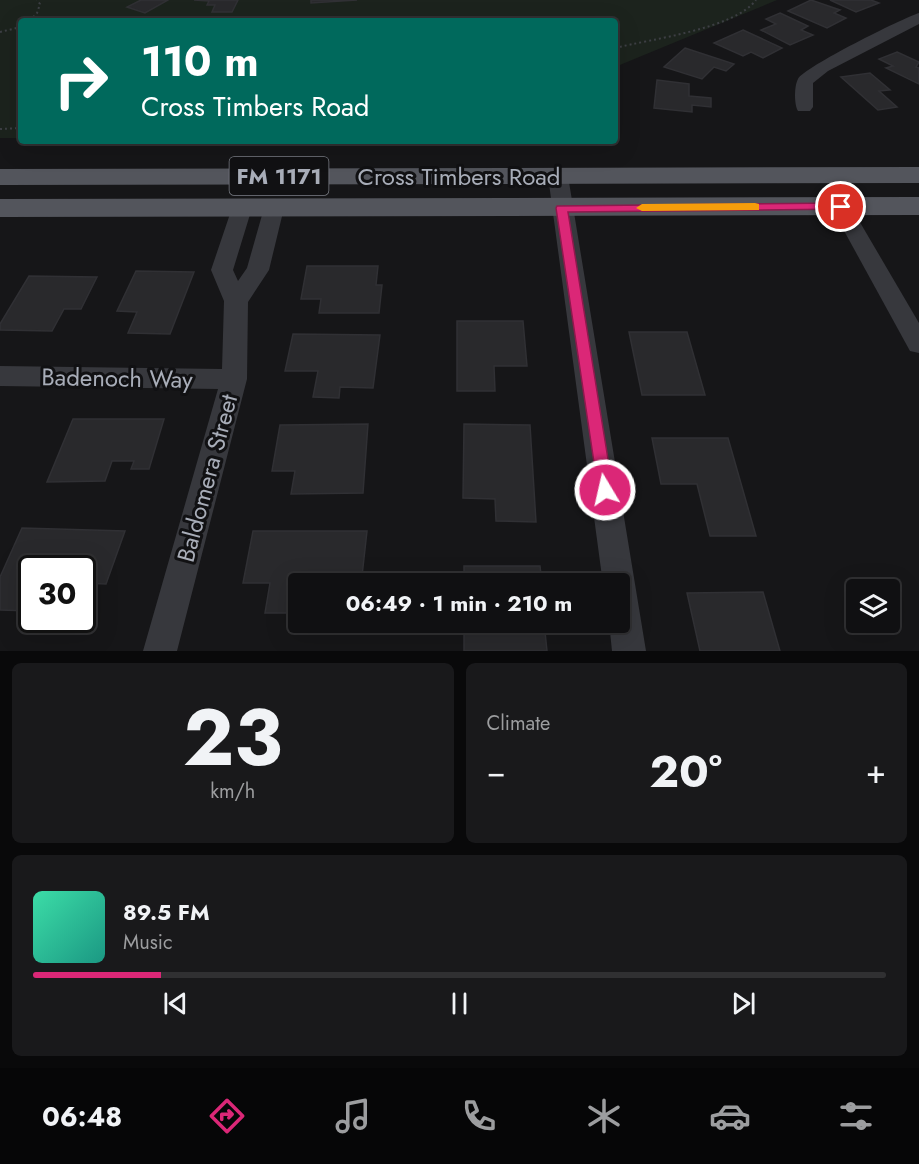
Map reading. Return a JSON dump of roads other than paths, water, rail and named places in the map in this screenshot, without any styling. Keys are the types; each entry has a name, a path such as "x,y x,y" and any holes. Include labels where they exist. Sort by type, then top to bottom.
{"main road":[{"name":"Cross Timbers Road","path":"0,177 919,175"},
{"name":"Cross Timbers Road","path":"0,208 919,206"}],"street":[{"path":"804,107 805,81 822,68 919,18"},
{"path":"558,176 617,573"},
{"path":"841,207 919,344"},
{"name":"Baldomera Street","path":"160,651 234,380 236,302 222,270 242,208"},
{"path":"236,302 258,270 274,208"},
{"name":"Badenoch Way","path":"0,376 234,380"},
{"path":"626,633 629,651"}]}
